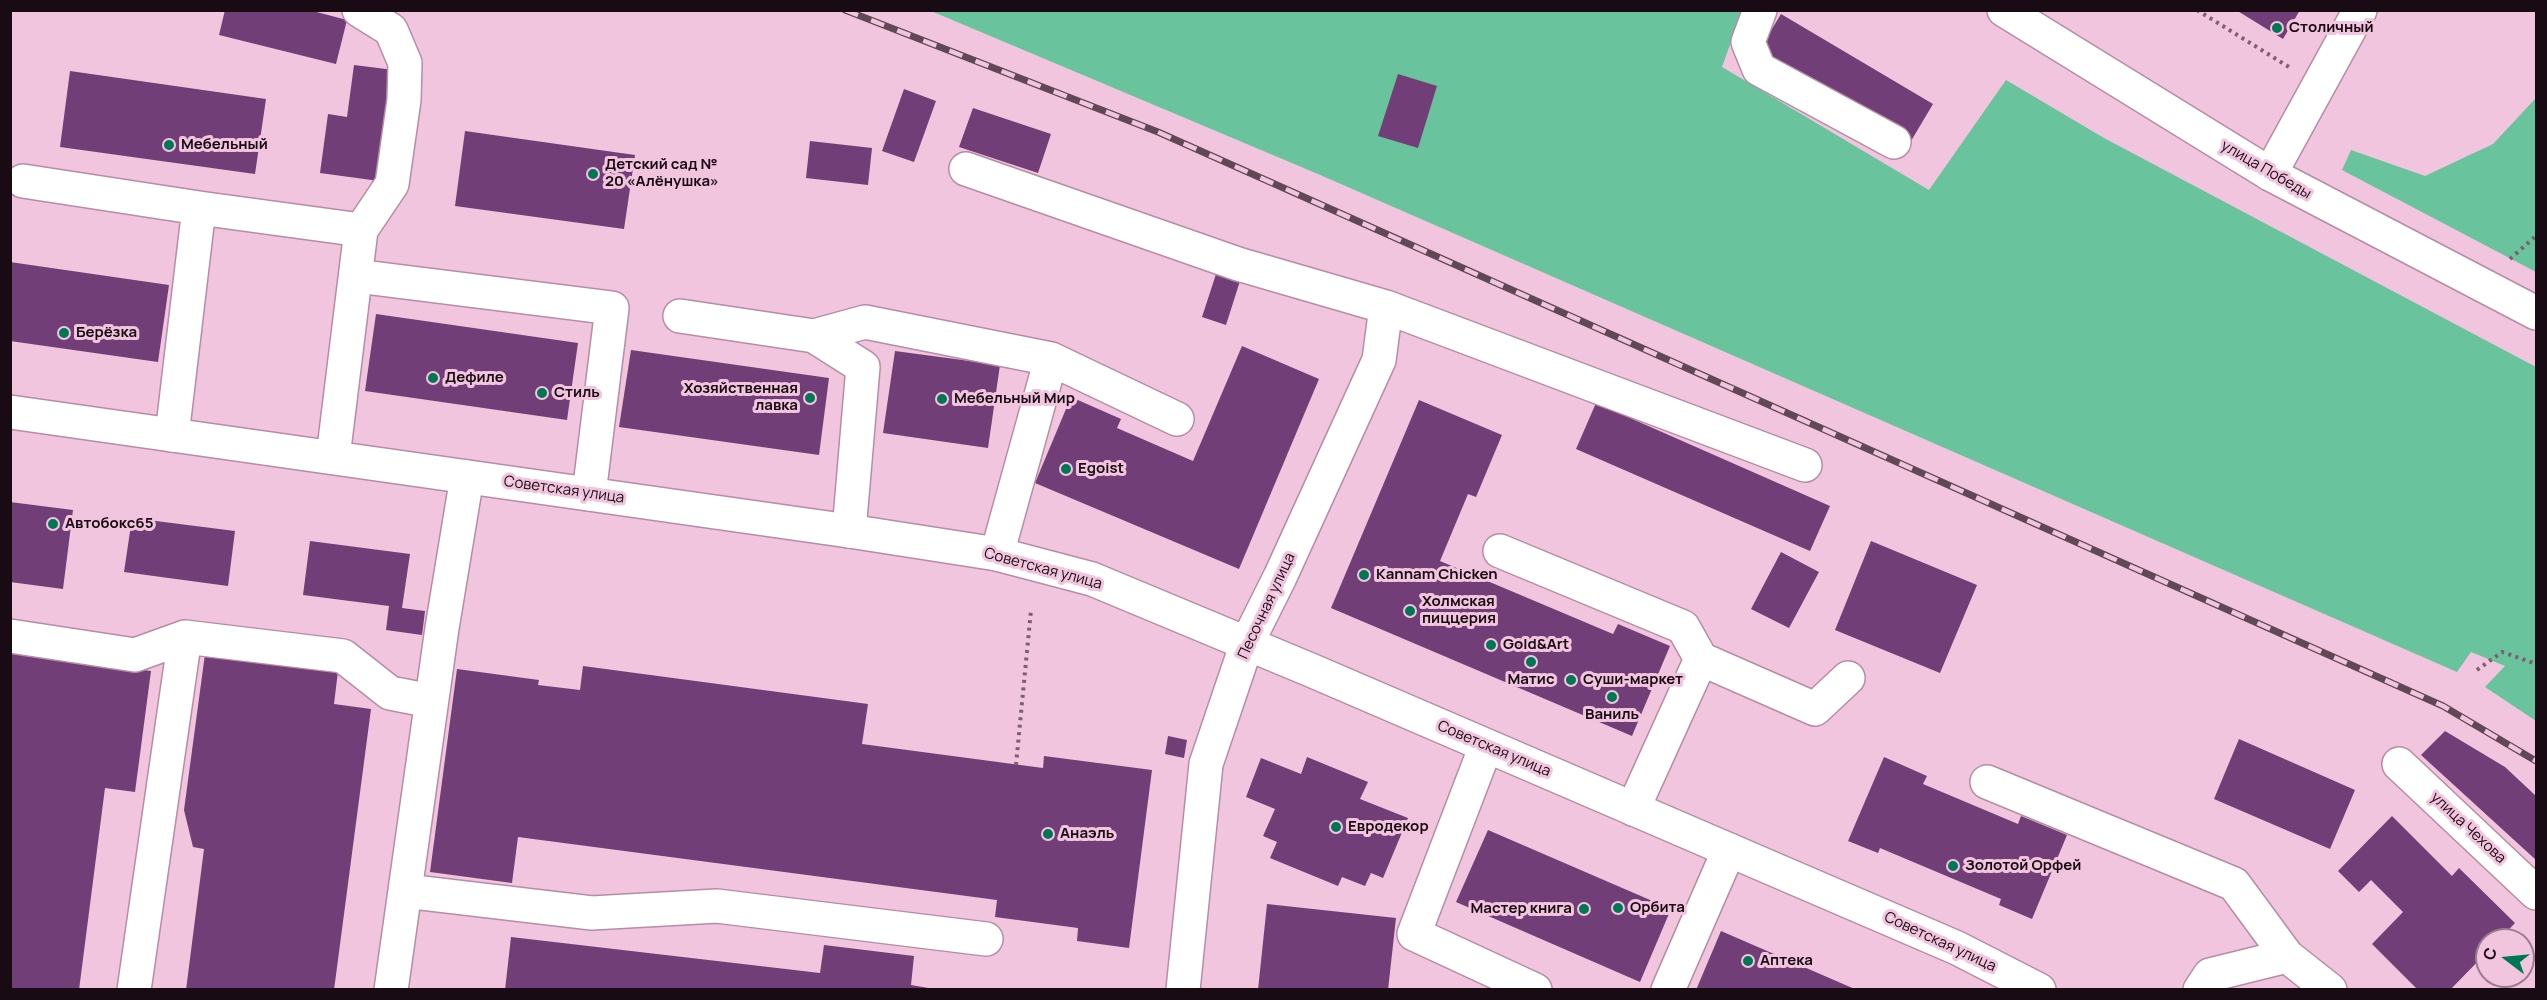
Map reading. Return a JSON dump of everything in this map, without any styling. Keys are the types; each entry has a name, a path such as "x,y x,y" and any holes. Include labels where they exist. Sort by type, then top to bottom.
{"main road":[{"path":"333,457 362,230 392,184 404,100 405,63 391,30 359,10"},
{"path":"1760,10 1748,42 1759,69 1894,142"},
{"name":"улица Победы","path":"2004,10 2270,174 2536,313"},
{"path":"2270,174 2360,10"},
{"path":"966,169 1238,264 1386,307 1805,465"},
{"path":"23,182 362,230"},
{"path":"172,435 199,208"},
{"path":"356,276 612,308 589,494"},
{"name":"Песочная улица","path":"1183,990 1206,764 1246,643 1280,577 1379,360 1386,307"},
{"path":"680,316 814,336 863,367 849,531"},
{"path":"814,336 865,322 1051,359 1178,419"},
{"path":"997,554 1051,359"},
{"name":"Советская улица","path":"10,412 849,531 997,554 1092,579 1957,948 2038,990"},
{"path":"391,990 431,701 467,477"},
{"path":"1500,551 1683,627 1701,659 1815,709 1848,678"},
{"path":"10,636 135,655 185,637 343,656 390,693 431,701"},
{"path":"134,990 185,637"},
{"path":"1633,809 1701,659"},
{"path":"1486,746 1414,934 1535,990"},
{"name":"улица Чехова","path":"2399,764 2536,893"},
{"path":"1987,782 2234,884 2288,956 2330,990"},
{"path":"1668,990 1729,850"},
{"path":"405,891 592,913 717,906 986,939"},
{"path":"2200,990 2210,975 2288,956"}],"path":[{"path":"2197,10 2299,73"},
{"path":"2503,265 2536,236"},
{"path":"1016,765 1031,610"},
{"path":"2477,670 2502,652 2536,664"}],"green space":[{"path":"931,11 1742,11 1722,67 1929,190 2006,80 2104,138 2536,367 2536,721 2485,687 2505,666 2471,652 2457,672 1318,174"},
{"path":"2536,98 2536,272 2342,170 2351,150 2425,176 2493,144"}],"building":[{"path":"225,10 309,10 347,20 336,64 219,35"},
{"name":"Столичный","path":"2236,10 2300,10 2283,39"},
{"path":"1781,14 1933,104 1911,141 1758,52"},
{"path":"354,65 394,70 379,181 320,173 328,114 347,117"},
{"path":"70,71 266,99 255,174 60,147"},
{"path":"1398,74 1437,86 1418,148 1378,136"},
{"path":"904,89 936,101 914,162 882,151"},
{"path":"973,108 1051,134 1038,173 959,147"},
{"path":"465,131 635,155 624,229 455,206"},
{"path":"810,141 872,148 868,185 806,178"},
{"path":"10,262 169,285 158,362 10,341"},
{"path":"1216,274 1240,281 1226,325 1202,317"},
{"path":"376,314 578,343 567,420 365,391"},
{"path":"1242,346 1319,379 1239,569 1035,483 1071,397 1121,419 1117,428 1193,461"},
{"path":"631,350 829,378 819,455 619,427"},
{"name":"Мебельный Мир","path":"895,351 1000,365 988,448 883,433"},
{"path":"1419,400 1502,435 1476,497 1468,494 1440,561 1613,634 1618,624 1670,646 1632,736 1331,608"},
{"path":"1596,403 1830,506 1810,551 1576,449"},
{"path":"10,502 73,510 63,589 10,582"},
{"path":"132,518 235,531 228,586 124,572"},
{"path":"310,541 410,554 402,608 425,611 422,635 386,630 389,606 303,595"},
{"path":"1871,541 1977,585 1940,673 1835,630"},
{"path":"1781,552 1819,572 1789,628 1751,609"},
{"path":"10,653 151,671 135,792 105,788 79,990 10,990"},
{"path":"205,654 338,671 334,704 371,709 334,990 186,990 204,849 193,847 184,810"},
{"path":"583,666 868,704 862,744 1043,768 1044,756 1152,770 1129,948 1077,941 1078,928 995,917 997,900 518,837 512,883 430,872 457,669 539,680 538,685 580,690"},
{"path":"2445,731 2505,767 2536,796 2536,860 2421,755"},
{"path":"1168,736 1187,740 1184,758 1165,754"},
{"path":"2239,739 2355,790 2330,849 2214,799"},
{"name":"Евродекор","path":"1307,757 1368,782 1360,799 1408,818 1383,878 1371,873 1365,886 1342,877 1338,886 1270,858 1277,842 1263,836 1275,809 1246,797 1261,758 1301,774"},
{"path":"1884,757 1927,776 1923,784 2018,824 2021,816 2067,835 2032,919 1999,905 2001,899 1880,848 1878,853 1848,841"},
{"path":"2392,816 2452,876 2459,868 2515,923 2510,928 2475,928 2475,964 2450,990 2418,990 2372,944 2403,912 2371,880 2359,892 2338,871"},
{"path":"1488,830 1671,909 1640,982 1456,902"},
{"path":"1267,904 1396,918 1388,990 1258,990"},
{"path":"1721,931 1857,990 1696,990"},
{"path":"511,937 820,973 824,945 914,956 911,985 940,990 505,990"}],"railway":[{"path":"845,10 1158,132 2443,706 2536,761"}],"place":[{"name":"Столичный","path":"2277,28"},
{"name":"Мебельный","path":"169,145"},
{"name":"Детский сад № 20 «Алёнушка»","path":"593,174"},
{"name":"Берёзка","path":"64,333"},
{"name":"Дефиле","path":"433,378"},
{"name":"Стиль","path":"542,393"},
{"name":"Хозяйственная лавка","path":"810,398"},
{"name":"Мебельный Мир","path":"942,399"},
{"name":"Egoist","path":"1066,469"},
{"name":"Автобокс65","path":"53,524"},
{"name":"Kannam Chicken","path":"1364,575"},
{"name":"Холмская пиццерия","path":"1410,611"},
{"name":"Gold&Art","path":"1491,645"},
{"name":"Матис","path":"1531,662"},
{"name":"Суши-маркет","path":"1571,680"},
{"name":"Ваниль","path":"1612,697"},
{"name":"Евродекор","path":"1336,827"},
{"name":"Анаэль","path":"1048,834"},
{"name":"Золотой Орфей","path":"1953,866"},
{"name":"Орбита","path":"1618,908"},
{"name":"Мастер книга","path":"1584,909"},
{"name":"Аптека","path":"1748,961"}]}
